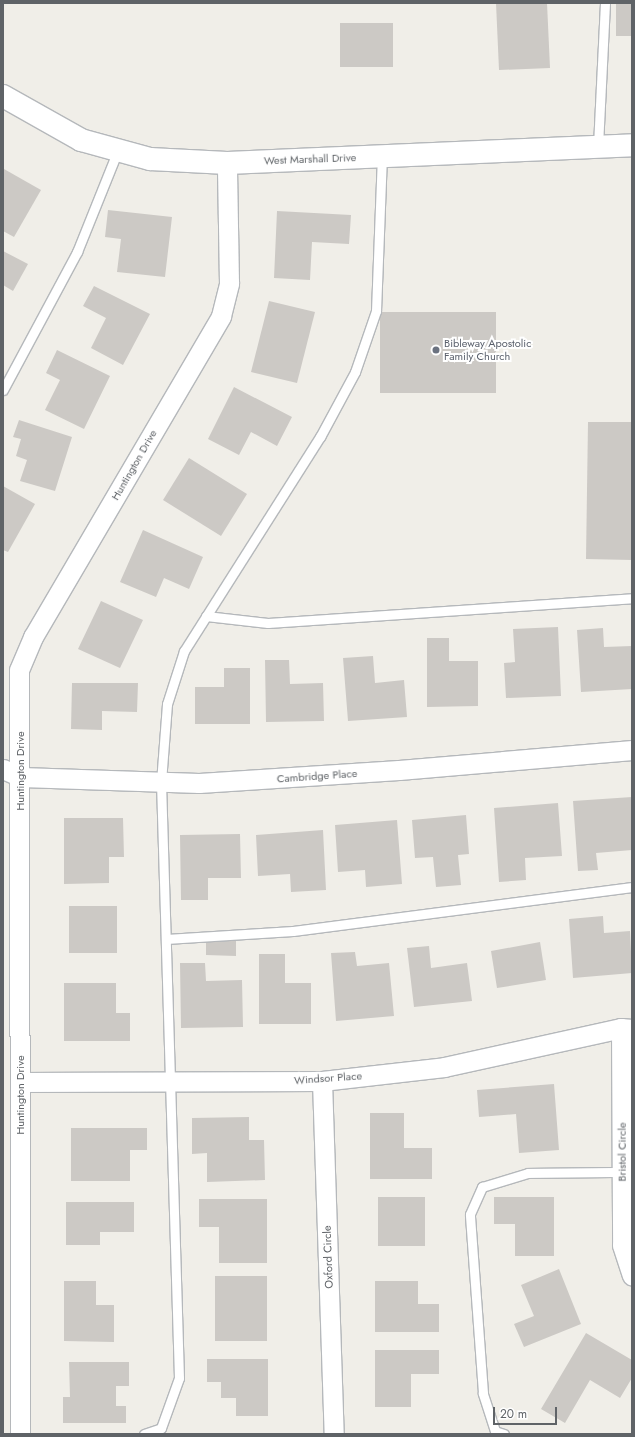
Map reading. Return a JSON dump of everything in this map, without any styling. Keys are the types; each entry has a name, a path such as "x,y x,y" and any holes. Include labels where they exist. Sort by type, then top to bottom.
{"main road":[{"name":"West Marshall Drive","path":"3,96 81,140 150,159 227,163 598,148 632,145"}],"street":[{"name":"Huntington Drive","path":"24,1433 20,1082 21,777 19,670 32,637 221,316 229,283 227,163"},
{"name":"Cambridge Place","path":"3,769 21,777 199,784 399,770 632,750"},
{"name":"Windsor Place","path":"20,1082 170,1083 322,1081 444,1067 627,1028"},
{"name":"Bristol Circle","path":"627,1028 627,1172 622,1245 632,1275"},
{"name":"Oxford Circle","path":"322,1081 334,1434"}],"lane":[{"path":"598,148 602,24 605,3"},
{"path":"3,390 77,252 118,150"},
{"path":"144,1434 161,1428 179,1378 161,782 167,704 184,651 320,437 355,372 376,311 382,156"},
{"path":"206,616 268,623 632,598"},
{"path":"166,938 292,931 632,887"},
{"path":"504,1434 495,1431 483,1393 470,1214 482,1187 528,1173 627,1172"}],"building":[{"path":"496,3 547,3 550,68 499,70"},
{"path":"616,3 632,3 632,36 616,36"},
{"path":"340,23 393,23 393,67 340,67"},
{"path":"4,169 41,190 14,237 3,231"},
{"path":"108,210 172,217 165,277 117,272 121,239 105,237"},
{"path":"277,211 351,215 349,244 312,242 310,280 274,278"},
{"path":"3,251 28,264 13,291 3,285"},
{"path":"94,286 150,314 123,365 91,348 106,318 83,306"},
{"path":"269,301 315,312 297,383 251,372"},
{"path":"380,312 496,312 496,393 380,393"},
{"path":"57,350 110,376 84,429 45,410 60,380 46,373"},
{"path":"234,387 292,417 277,446 251,432 239,455 208,439"},
{"path":"19,420 72,437 55,491 20,481 27,460 16,456 21,439 13,437"},
{"path":"588,422 632,422 632,560 586,559"},
{"path":"189,458 247,494 221,536 163,500"},
{"path":"3,486 35,504 8,552 3,550"},
{"path":"143,530 203,557 189,589 164,578 156,597 120,582"},
{"path":"101,601 143,620 120,668 78,649"},
{"path":"558,627 561,696 506,698 504,663 515,662 513,629"},
{"path":"603,628 604,647 632,646 632,689 581,692 577,630"},
{"path":"427,638 449,638 449,661 478,661 478,706 427,707"},
{"path":"373,656 375,683 404,680 407,717 348,721 343,658"},
{"path":"265,660 289,660 290,684 323,683 324,721 266,722"},
{"path":"224,668 250,668 250,724 195,724 195,687 224,687"},
{"path":"72,683 138,683 137,712 102,711 102,730 71,729"},
{"path":"632,797 632,850 596,853 598,870 578,871 573,801"},
{"path":"558,803 562,856 525,858 526,880 499,882 494,808"},
{"path":"466,815 469,854 458,855 461,885 436,887 433,857 415,858 412,820"},
{"path":"64,818 123,818 124,857 109,857 109,883 64,884"},
{"path":"397,820 402,884 366,887 365,870 338,872 335,825"},
{"path":"323,830 326,890 291,892 290,874 258,876 256,835"},
{"path":"240,834 241,878 208,878 208,900 181,900 180,835"},
{"path":"69,906 117,906 117,953 69,953"},
{"path":"603,916 604,933 630,931 632,973 573,978 569,919"},
{"path":"206,939 236,939 236,956 206,955"},
{"path":"540,942 546,980 497,988 491,951"},
{"path":"429,946 431,968 467,963 472,1001 414,1007 407,948"},
{"path":"355,952 357,966 389,963 394,1016 336,1021 331,953"},
{"path":"259,954 285,954 285,983 311,983 311,1024 259,1024"},
{"path":"180,963 205,963 206,981 242,980 243,1027 181,1028"},
{"path":"64,983 116,983 116,1013 130,1013 130,1041 64,1041"},
{"path":"554,1084 559,1150 519,1153 516,1114 479,1117 477,1090"},
{"path":"370,1113 404,1113 404,1148 432,1148 432,1179 370,1179"},
{"path":"249,1117 249,1140 264,1140 265,1180 207,1182 207,1153 192,1154 192,1118"},
{"path":"71,1128 147,1128 147,1150 130,1150 130,1181 71,1181"},
{"path":"378,1197 425,1197 425,1246 378,1246"},
{"path":"494,1197 554,1197 554,1256 515,1256 515,1224 494,1224"},
{"path":"199,1199 267,1199 267,1263 219,1263 219,1227 199,1227"},
{"path":"66,1202 134,1202 134,1232 100,1232 100,1245 66,1245"},
{"path":"559,1269 581,1324 524,1347 514,1324 534,1316 521,1285"},
{"path":"215,1276 267,1276 267,1341 215,1341"},
{"path":"64,1281 96,1281 96,1305 114,1305 114,1342 64,1341"},
{"path":"375,1281 418,1281 418,1304 439,1304 439,1332 375,1332"},
{"path":"586,1333 632,1360 632,1378 620,1398 590,1380 565,1423 541,1409"},
{"path":"375,1350 439,1350 439,1374 411,1374 411,1407 375,1407"},
{"path":"207,1359 268,1359 268,1416 236,1416 236,1398 221,1398 221,1382 207,1382"},
{"path":"69,1362 129,1362 129,1386 116,1386 116,1406 126,1406 126,1423 63,1423 63,1397 70,1397"}],"place":[{"name":"Bibleway Apostolic Family Church","path":"436,350"}]}
